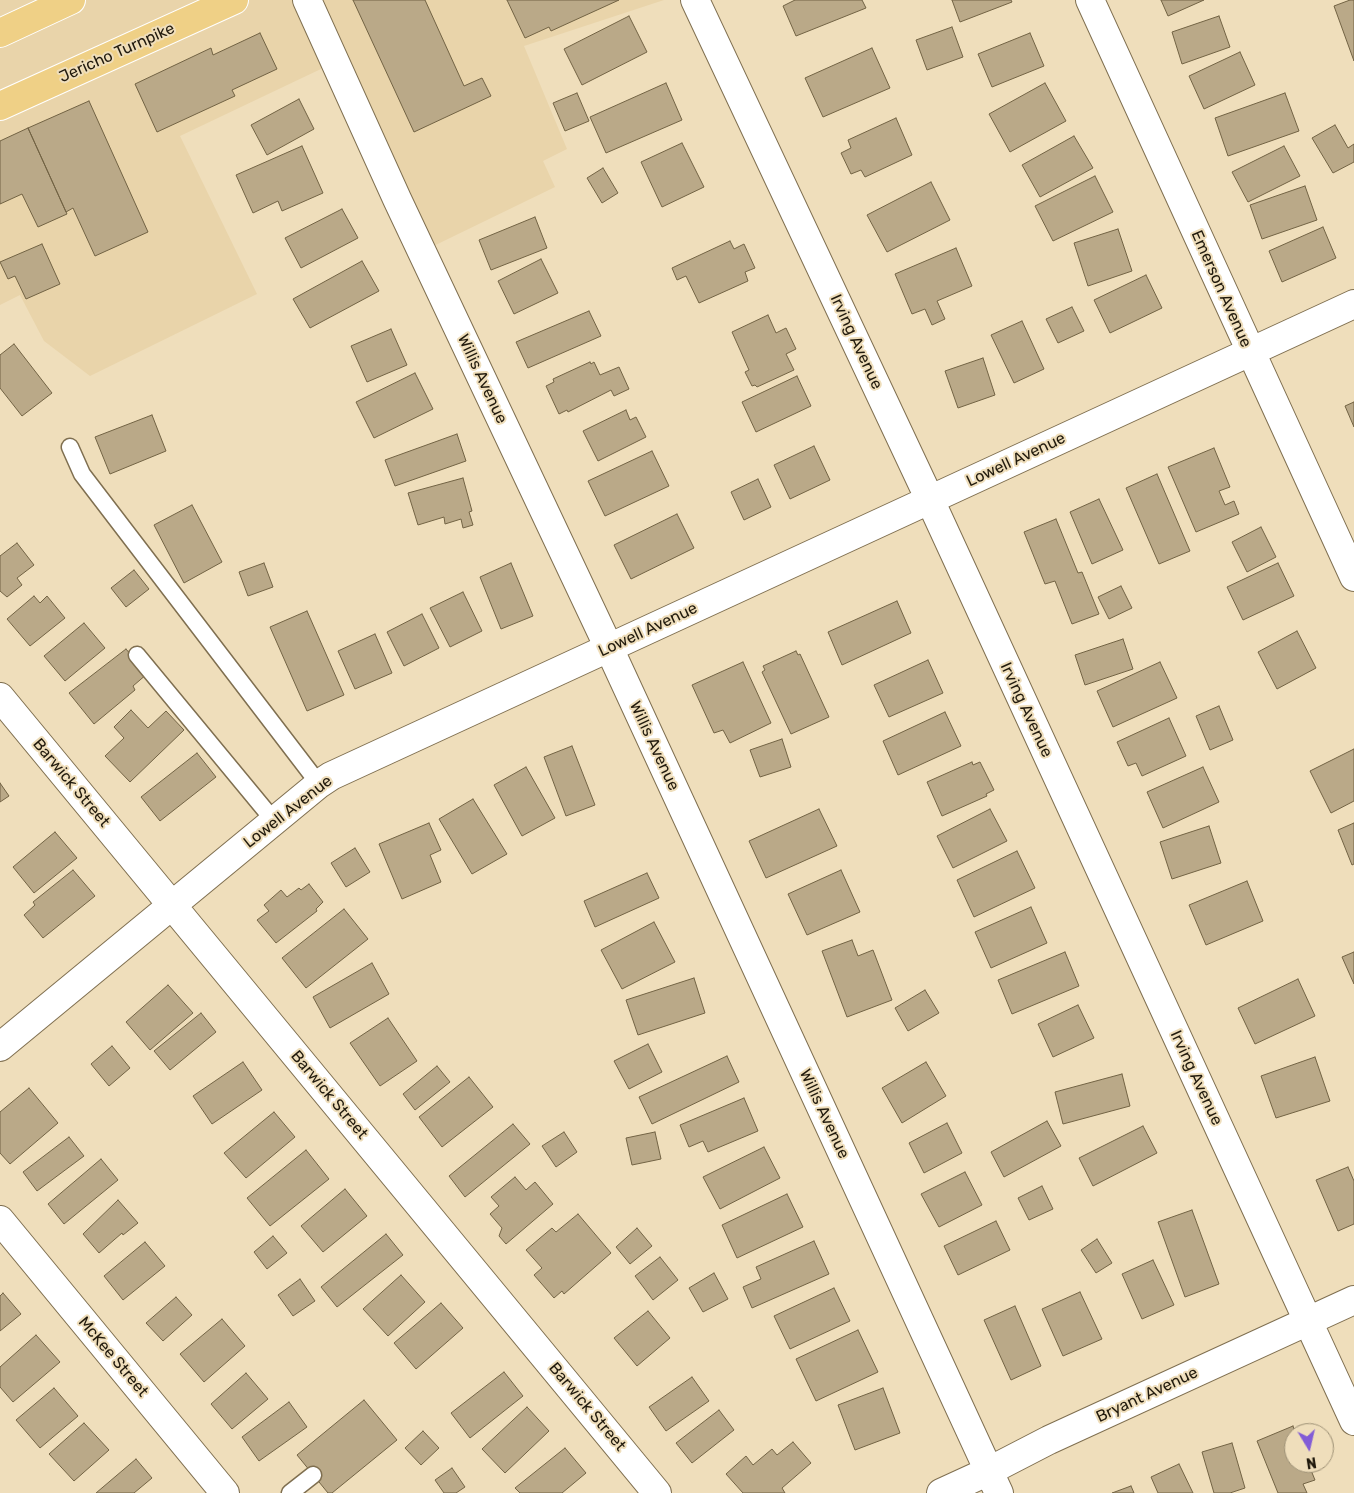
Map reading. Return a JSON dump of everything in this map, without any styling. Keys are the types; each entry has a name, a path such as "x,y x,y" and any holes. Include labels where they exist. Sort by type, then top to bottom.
{"main road":[{"path":"0,33 69,0"},
{"name":"Jericho Turnpike","path":"0,106 234,0"}],"street":[{"name":"Willis Avenue","path":"307,0 397,199 609,648 994,1482"},
{"name":"Irving Avenue","path":"696,0 930,500 1354,1421"},
{"name":"Emerson Avenue","path":"1090,0 1354,577"},
{"name":"Lowell Avenue","path":"0,1047 172,904 331,776 1354,304"},
{"name":"Barwick Street","path":"0,697 658,1493"},
{"name":"McKee Street","path":"0,1220 225,1493"},
{"name":"Bryant Avenue","path":"941,1493 994,1482 1049,1440 1354,1300"}],"lane":[{"path":"70,447 82,474 319,784"},
{"path":"137,655 275,822"},
{"path":"290,1493 313,1475"}],"shaded area":[{"path":"0,0 664,0 524,46 567,149 543,161 555,187 415,255 323,68 180,136 257,294 90,376 44,341 20,295 0,305"}],"building":[{"path":"353,0 425,0 464,86 482,78 491,96 414,132"},
{"path":"507,0 619,0 551,31 549,27 525,38"},
{"path":"795,0 862,0 866,8 796,36 783,6"},
{"path":"952,0 1011,0 1012,2 960,22"},
{"path":"1161,0 1204,0 1168,16"},
{"path":"1354,0 1354,61 1334,6"},
{"path":"629,16 647,52 582,85 564,49"},
{"path":"1219,16 1230,47 1182,64 1172,32"},
{"path":"952,27 963,57 927,70 916,40"},
{"path":"260,33 277,69 232,90 235,96 157,132 135,84 211,48 213,55"},
{"path":"1030,33 1044,66 992,87 978,54"},
{"path":"872,48 890,88 823,117 805,78"},
{"path":"1240,52 1255,85 1204,109 1189,76"},
{"path":"666,83 682,120 606,153 590,117"},
{"path":"1045,83 1066,121 1010,152 989,114"},
{"path":"577,93 589,121 565,131 553,103"},
{"path":"1285,93 1299,131 1228,156 1215,118"},
{"path":"299,99 314,129 267,155 251,125"},
{"path":"89,101 148,232 95,256 73,208 66,212 28,128"},
{"path":"896,118 912,155 865,177 861,170 851,174 841,153 851,148 848,140"},
{"path":"1335,125 1348,148 1354,144 1354,162 1333,173 1312,138"},
{"path":"28,128 67,214 38,227 22,194 0,204 0,141"},
{"path":"1074,136 1093,168 1040,197 1022,165"},
{"path":"682,143 704,187 662,207 641,162"},
{"path":"302,146 323,193 282,211 278,201 253,213 236,175"},
{"path":"1284,146 1300,176 1248,202 1232,172"},
{"path":"603,168 618,193 602,203 587,178"},
{"path":"1095,176 1113,212 1053,241 1035,206"},
{"path":"931,182 950,220 887,252 867,215"},
{"path":"1305,186 1317,220 1262,239 1250,205"},
{"path":"342,209 358,238 301,268 285,238"},
{"path":"535,217 547,248 491,270 479,240"},
{"path":"1323,227 1336,258 1282,282 1269,251"},
{"path":"1118,229 1132,271 1088,286 1074,243"},
{"path":"730,241 734,249 744,244 755,268 745,272 748,281 699,303 686,276 677,280 672,268"},
{"path":"42,244 60,284 26,299 15,276 8,279 0,262"},
{"path":"956,248 972,286 937,301 945,319 932,325 925,309 912,314 895,274"},
{"path":"541,259 558,293 514,314 498,281"},
{"path":"362,261 379,291 310,328 293,299"},
{"path":"1146,275 1162,308 1110,333 1094,300"},
{"path":"1072,307 1084,331 1058,343 1046,319"},
{"path":"589,311 601,336 528,368 516,342"},
{"path":"768,315 776,333 786,328 796,349 786,354 794,370 757,387 755,385 752,386 745,372 749,370 732,332"},
{"path":"1022,321 1044,369 1014,383 991,335"},
{"path":"391,329 407,365 367,382 351,346"},
{"path":"14,344 52,393 22,416 0,388 0,355"},
{"path":"983,358 995,395 958,408 945,371"},
{"path":"590,362 591,364 594,362 600,375 619,367 629,389 614,396 611,390 568,412 567,410 559,414 546,386 554,382 553,379"},
{"path":"415,373 433,409 374,438 356,402"},
{"path":"797,376 811,406 756,432 742,402"},
{"path":"1354,402 1354,427 1345,406"},
{"path":"626,410 630,420 636,417 646,437 598,461 583,431"},
{"path":"152,415 166,451 110,474 95,437"},
{"path":"457,434 466,461 395,486 385,460"},
{"path":"814,446 830,480 790,499 774,465"},
{"path":"1214,448 1230,487 1219,491 1225,505 1234,501 1239,514 1196,532 1168,467"},
{"path":"652,451 669,486 605,516 588,481"},
{"path":"1157,474 1190,551 1159,564 1126,488"},
{"path":"463,478 472,511 469,512 473,525 463,528 461,519 445,524 444,517 418,525 408,493"},
{"path":"758,479 771,507 744,520 731,492"},
{"path":"1099,499 1123,550 1092,564 1070,512"},
{"path":"192,505 222,562 184,583 154,525"},
{"path":"677,514 694,548 631,579 614,545"},
{"path":"1056,519 1078,573 1082,572 1099,614 1072,624 1055,581 1045,584 1024,532"},
{"path":"1261,527 1276,557 1247,572 1232,542"},
{"path":"17,543 34,565 17,578 22,585 7,597 0,591 0,556"},
{"path":"264,563 273,587 248,596 239,572"},
{"path":"511,563 533,616 501,629 480,577"},
{"path":"1278,563 1294,596 1243,620 1227,587"},
{"path":"134,570 149,589 126,607 111,588"},
{"path":"1121,586 1132,608 1109,619 1098,597"},
{"path":"463,592 482,631 450,647 430,608"},
{"path":"34,596 40,603 47,596 65,618 30,646 7,619"},
{"path":"897,601 911,633 842,665 828,632"},
{"path":"307,611 344,695 307,711 270,627"},
{"path":"422,614 439,648 404,666 387,632"},
{"path":"84,623 105,648 65,681 44,656"},
{"path":"1297,631 1316,668 1277,689 1258,652"},
{"path":"375,634 392,673 355,689 338,651"},
{"path":"1123,639 1133,669 1085,685 1075,655"},
{"path":"126,649 147,674 133,686 135,690 94,724 69,693"},
{"path":"796,651 798,655 800,654 829,717 791,734 762,672 765,670 763,666"},
{"path":"928,660 943,693 889,717 874,685"},
{"path":"743,662 771,723 730,743 723,730 714,733 692,685"},
{"path":"1160,662 1177,698 1113,727 1097,691"},
{"path":"1219,706 1233,740 1210,750 1196,716"},
{"path":"131,710 148,728 166,711 184,730 130,782 105,756 124,738 114,727"},
{"path":"945,712 961,746 898,775 883,741"},
{"path":"1169,718 1186,756 1142,776 1136,763 1128,766 1117,742"},
{"path":"782,739 791,767 760,777 750,750"},
{"path":"572,746 595,805 566,816 544,757"},
{"path":"1354,749 1354,801 1331,813 1310,771"},
{"path":"197,753 216,777 160,821 141,797"},
{"path":"972,762 973,765 980,762 994,790 986,794 987,796 942,816 927,782"},
{"path":"526,767 555,818 522,836 494,785"},
{"path":"1203,767 1219,802 1163,828 1147,792"},
{"path":"0,783 9,796 0,802"},
{"path":"473,799 507,854 472,874 439,819"},
{"path":"819,809 837,846 766,878 749,841"},
{"path":"990,809 1007,841 953,868 937,836"},
{"path":"429,823 441,850 430,855 441,882 402,899 379,844"},
{"path":"1354,823 1354,864 1352,865 1338,830"},
{"path":"1209,826 1221,863 1172,879 1160,842"},
{"path":"55,832 77,858 34,893 13,867"},
{"path":"355,848 370,872 346,887 331,863"},
{"path":"1017,851 1035,888 974,917 957,880"},
{"path":"73,870 95,896 43,938 24,915 35,905 33,902"},
{"path":"841,870 860,912 807,935 788,894"},
{"path":"647,873 659,898 595,927 584,901"},
{"path":"1247,881 1263,921 1206,945 1189,905"},
{"path":"309,884 323,902 316,909 317,911 276,943 257,920 269,911 264,905 281,890 287,897 299,888 301,890"},
{"path":"1031,907 1047,943 991,968 975,932"},
{"path":"344,909 368,939 306,988 282,958"},
{"path":"654,922 675,962 622,989 601,950"},
{"path":"852,940 858,956 873,950 892,1000 847,1017 822,951"},
{"path":"1065,952 1079,986 1012,1014 998,980"},
{"path":"1354,952 1354,984 1342,957"},
{"path":"372,963 389,994 330,1028 313,997"},
{"path":"694,978 705,1013 638,1035 626,1000"},
{"path":"1298,979 1315,1016 1255,1044 1238,1008"},
{"path":"168,985 193,1013 150,1050 126,1022"},
{"path":"925,990 939,1013 908,1031 895,1008"},
{"path":"1078,1005 1094,1038 1053,1057 1038,1024"},
{"path":"201,1013 216,1032 170,1070 154,1051"},
{"path":"388,1018 417,1061 380,1086 350,1043"},
{"path":"648,1044 662,1072 629,1089 614,1061"},
{"path":"112,1046 130,1068 109,1086 91,1064"},
{"path":"727,1056 739,1082 652,1124 639,1097"},
{"path":"1315,1057 1330,1101 1276,1118 1261,1076"},
{"path":"243,1062 262,1090 212,1124 193,1096"},
{"path":"926,1062 946,1096 902,1123 882,1088"},
{"path":"437,1066 450,1082 415,1110 403,1094"},
{"path":"1122,1074 1130,1106 1063,1124 1055,1092"},
{"path":"469,1077 493,1107 442,1147 419,1117"},
{"path":"29,1088 58,1123 10,1164 0,1153 0,1112"},
{"path":"744,1098 758,1131 708,1152 703,1141 689,1147 680,1125"},
{"path":"274,1112 295,1137 246,1178 224,1153"},
{"path":"1047,1121 1061,1146 1004,1177 991,1152"},
{"path":"947,1123 962,1153 924,1173 909,1143"},
{"path":"513,1124 530,1144 465,1197 449,1176"},
{"path":"1143,1126 1157,1153 1093,1186 1079,1158"},
{"path":"564,1132 577,1152 556,1167 542,1146"},
{"path":"655,1132 661,1159 632,1165 626,1138"},
{"path":"69,1137 84,1156 37,1191 23,1172"},
{"path":"764,1147 780,1178 720,1209 703,1177"},
{"path":"306,1150 329,1179 270,1226 247,1198"},
{"path":"101,1159 118,1180 64,1224 48,1204"},
{"path":"1348,1167 1354,1181 1354,1224 1338,1231 1316,1180"},
{"path":"965,1172 982,1205 939,1227 921,1194"},
{"path":"515,1177 526,1190 535,1182 553,1204 506,1244 499,1236 502,1228 490,1214 499,1206 491,1197"},
{"path":"1042,1186 1053,1209 1029,1220 1018,1198"},
{"path":"345,1189 367,1216 323,1252 301,1226"},
{"path":"787,1194 803,1227 737,1258 722,1225"},
{"path":"118,1200 138,1223 123,1235 122,1233 99,1253 83,1234"},
{"path":"1192,1210 1219,1284 1185,1297 1158,1222"},
{"path":"578,1214 611,1253 564,1294 562,1291 554,1298 534,1275 542,1268 526,1250 552,1228 556,1232"},
{"path":"996,1221 1010,1250 958,1275 944,1246"},
{"path":"637,1228 652,1246 630,1264 616,1247"},
{"path":"386,1234 403,1255 337,1307 321,1287"},
{"path":"273,1236 287,1253 267,1269 254,1252"},
{"path":"1097,1239 1112,1263 1096,1273 1081,1250"},
{"path":"814,1241 829,1274 752,1308 743,1287 761,1279 756,1267"},
{"path":"145,1242 165,1266 123,1300 104,1276"},
{"path":"660,1257 678,1280 653,1300 635,1276"},
{"path":"1153,1260 1174,1305 1142,1319 1122,1274"},
{"path":"714,1273 728,1299 703,1312 689,1288"},
{"path":"401,1275 425,1302 388,1336 363,1309"},
{"path":"300,1279 315,1301 293,1316 278,1295"},
{"path":"834,1288 850,1321 790,1349 774,1316"},
{"path":"1080,1292 1102,1339 1063,1356 1042,1309"},
{"path":"3,1293 21,1314 0,1331 0,1296"},
{"path":"176,1297 192,1315 163,1341 146,1323"},
{"path":"441,1303 463,1328 416,1369 394,1343"},
{"path":"1015,1306 1041,1366 1011,1380 984,1320"},
{"path":"648,1311 670,1338 637,1366 614,1338"},
{"path":"222,1319 245,1346 204,1382 180,1354"},
{"path":"858,1330 878,1372 816,1401 796,1359"},
{"path":"36,1335 60,1362 13,1402 0,1387 0,1367"},
{"path":"504,1372 523,1396 470,1438 451,1413"},
{"path":"246,1373 268,1399 232,1429 211,1404"},
{"path":"692,1377 709,1401 666,1431 649,1407"},
{"path":"54,1388 78,1416 40,1448 16,1420"},
{"path":"883,1388 900,1433 855,1450 838,1405"},
{"path":"364,1400 397,1440 332,1493 328,1493 297,1455"},
{"path":"289,1402 307,1427 259,1461 242,1437"},
{"path":"527,1407 549,1431 505,1473 482,1449"},
{"path":"719,1410 734,1430 692,1463 676,1443"},
{"path":"84,1423 109,1450 74,1481 49,1454"},
{"path":"1284,1430 1284,1473 1312,1473 1315,1480 1303,1484 1307,1493 1278,1493 1257,1441"},
{"path":"423,1431 439,1448 421,1465 405,1448"},
{"path":"793,1442 811,1463 782,1488 785,1493 743,1493 726,1474 746,1456 753,1465 772,1449 777,1455"},
{"path":"1232,1443 1245,1488 1230,1493 1214,1493 1202,1452"},
{"path":"565,1448 586,1473 562,1493 520,1493 515,1488"},
{"path":"136,1459 152,1478 134,1493 96,1493"},
{"path":"1179,1464 1193,1493 1158,1493 1151,1477"},
{"path":"452,1468 465,1487 456,1493 444,1493 435,1480"},
{"path":"1131,1486 1134,1493 1112,1493"}]}
